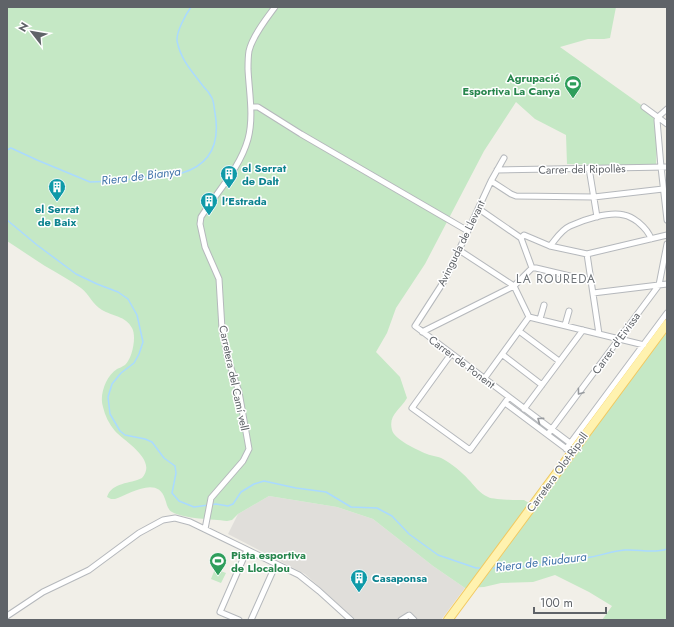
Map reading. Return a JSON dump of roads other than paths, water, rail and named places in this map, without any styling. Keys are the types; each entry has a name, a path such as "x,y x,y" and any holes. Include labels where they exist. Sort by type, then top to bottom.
{"main road":[{"name":"Carretera Olot-Ripoll","path":"448,620 498,552 567,449 667,324"}],"street":[{"name":"Carretera del Camí vell","path":"206,529 211,498 243,461 249,449 239,392 228,359 222,329 219,279 205,247 200,224 201,216 242,156 248,139 251,123 249,50 263,23 275,7"},
{"path":"251,107 258,107 301,134 468,231"},
{"path":"644,107 667,124"},
{"path":"667,109 658,117 657,120 667,220"},
{"name":"Avinguda de Llevant","path":"415,326 446,278 491,181 504,158"},
{"name":"Carrer del Ripollès","path":"497,170 667,167"},
{"path":"589,168 597,217"},
{"path":"491,181 516,196 594,197 663,189"},
{"path":"478,209 521,238 532,268"},
{"path":"550,246 563,231 570,226 597,217 612,214 624,215 642,225 650,234 651,239"},
{"path":"521,238 524,235 550,246 588,254 667,235"},
{"name":"Carrer d'Eivissa","path":"548,434 659,285 667,244"},
{"path":"459,250 514,286 529,317"},
{"path":"588,254 599,334"},
{"path":"422,332 514,286 532,268 591,282"},
{"path":"593,293 667,284"},
{"path":"540,319 544,305"},
{"path":"565,325 569,311"},
{"path":"505,403 567,449 667,314"},
{"path":"529,317 644,345"},
{"path":"484,379 503,355 529,317"},
{"name":"Carrer de Ponent","path":"415,326 570,443"},
{"path":"524,409 583,330"},
{"path":"519,331 559,361"},
{"path":"451,354 412,408 470,450 509,397"},
{"path":"503,355 542,385"},
{"path":"7,616 43,592 89,570 139,533 162,520 175,518 183,519 206,529 299,575 352,620"},
{"path":"239,620 220,612 247,550"},
{"path":"251,620 276,564"},
{"path":"401,620 409,616 414,620"}],"waterway":[{"name":"Riera de Bianya","path":"7,150 11,148 90,182 115,181 182,173 201,164 212,150 215,142 216,124 214,103 212,98 187,65 181,54 177,41 184,18 191,7"},
{"name":"Riera de Riudaura","path":"7,220 76,274 118,292 128,299 137,315 143,342 134,363 121,373 112,384 108,397 110,414 120,431 125,435 152,442 164,458 175,466 176,473 172,493 179,501 194,507 216,504 228,506 233,504 241,492 254,484 264,481 296,488 326,492 351,507 377,508 392,516 409,534 438,555 476,568 483,568"},
{"name":"Riera de Riudaura","path":"491,568 554,563 625,550 651,551 667,549"}],"place":[{"name":"Agrupació Esportiva La Canya","path":"573,99"},
{"name":"el Serrat de Dalt","path":"229,189"},
{"name":"el Serrat de Baix","path":"57,202"},
{"name":"l'Estrada","path":"209,216"},
{"name":"Pista esportiva de Llocalou","path":"218,576"},
{"name":"Casaponsa","path":"359,593"}],"district":[{"name":"LA ROUREDA","path":"556,279"}]}
